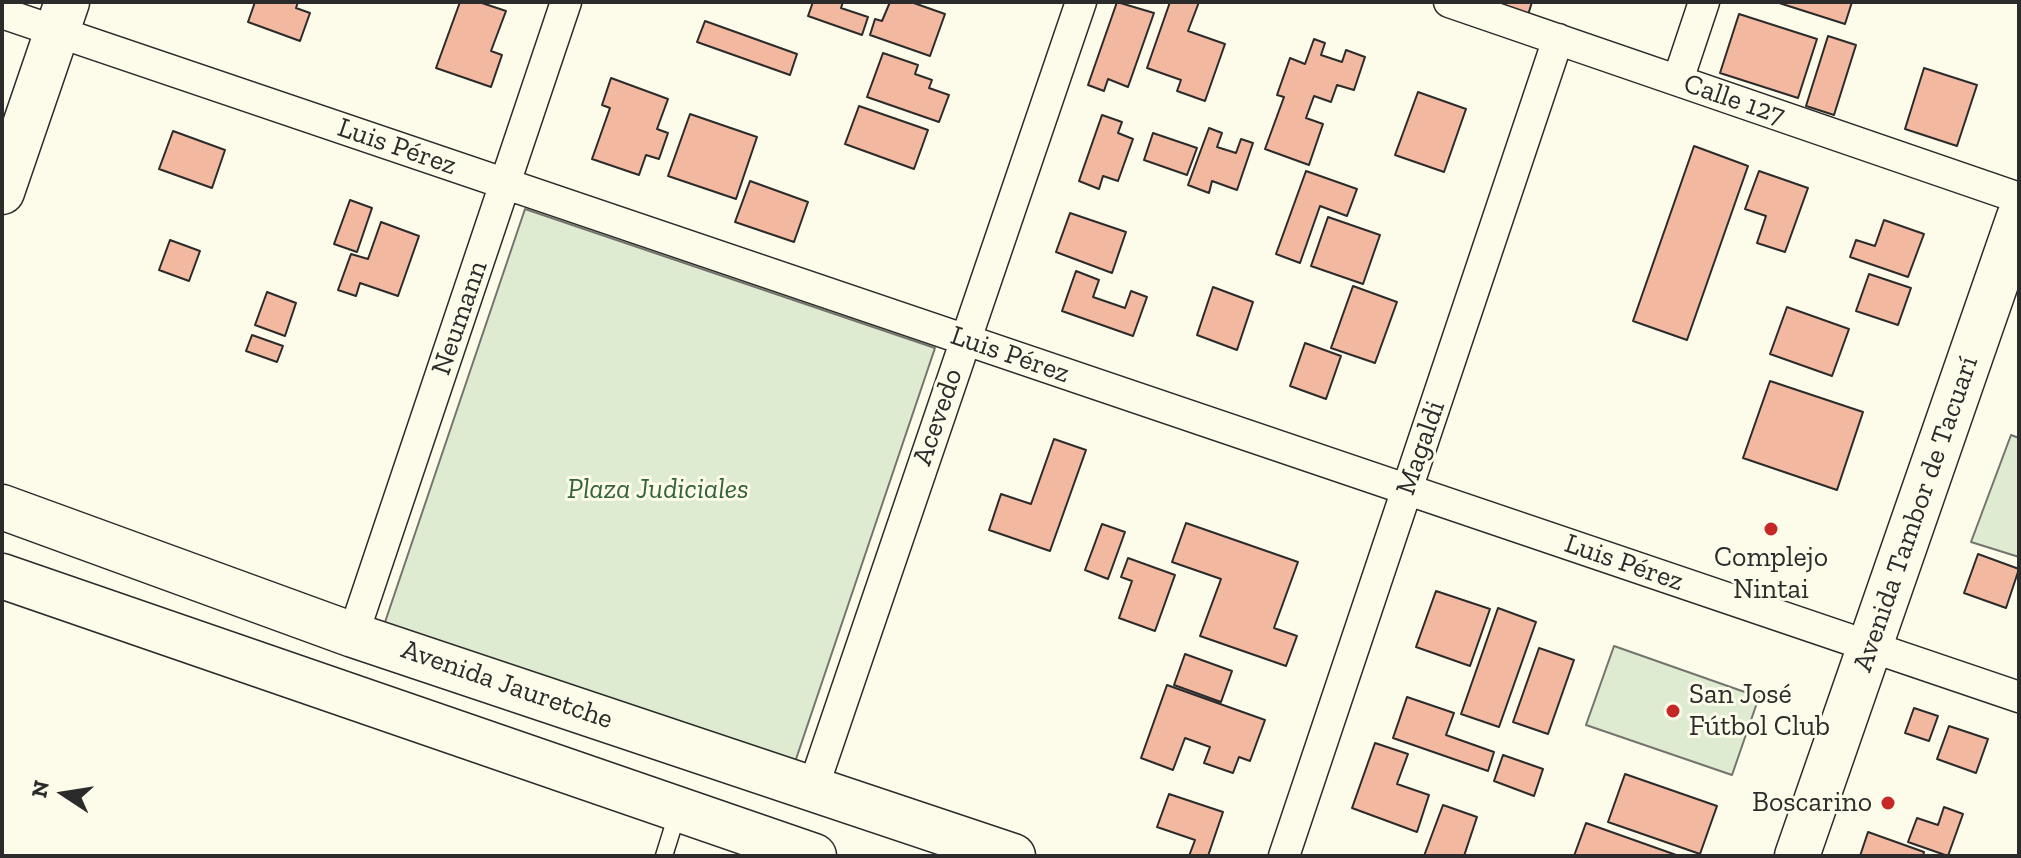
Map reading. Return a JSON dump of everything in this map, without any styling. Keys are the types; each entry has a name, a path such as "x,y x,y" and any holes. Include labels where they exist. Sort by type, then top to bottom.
{"main road":[{"path":"2,192 62,17"},
{"name":"Avenida Tambor de Tacuarí","path":"1797,856 2019,217"},
{"name":"Avenida Jauretche","path":"2,507 353,635 1013,856"},
{"path":"2,576 814,856"}],"street":[{"name":"Neumann","path":"353,635 566,2"},
{"name":"Acevedo","path":"813,788 1081,2"},
{"name":"Calle 127","path":"1449,2 2019,198"},
{"path":"1678,80 1704,2"},
{"name":"Luis Pérez","path":"2,13 62,17 505,184 2019,697"},
{"name":"Magaldi","path":"1284,856 1558,39"}],"lane":[{"path":"664,856 678,809"}],"green space":[{"name":"Plaza Judiciales","path":"525,209 935,348 792,771 382,631"},
{"path":"2011,435 2019,438 2019,557 1971,542"},
{"name":"San José Fútbol Club","path":"1614,646 1759,697 1732,775 1586,725"}],"building":[{"path":"255,2 298,2 296,8 310,13 300,41 248,22"},
{"path":"460,2 479,2 506,11 491,51 502,55 491,87 436,68"},
{"path":"813,2 843,2 841,8 868,17 862,35 808,16"},
{"path":"890,2 911,2 945,14 930,56 870,35 875,19 882,21"},
{"path":"1117,2 1154,13 1128,87 1108,79 1104,91 1088,85"},
{"path":"1170,2 1199,2 1188,31 1225,44 1205,101 1177,91 1181,80 1147,68"},
{"path":"1506,2 1532,2 1528,15 1504,8"},
{"path":"1776,2 1852,2 1845,24"},
{"path":"1739,14 1817,39 1798,98 1720,73"},
{"path":"705,21 797,54 790,75 697,42"},
{"path":"1828,36 1856,45 1834,115 1806,106"},
{"path":"1314,39 1325,43 1321,55 1342,62 1346,50 1365,57 1354,90 1337,85 1331,102 1314,96 1306,118 1323,124 1309,165 1265,149 1284,97 1277,95 1290,58 1305,64"},
{"path":"883,53 918,65 915,74 932,80 929,88 949,95 939,122 867,97"},
{"path":"1924,68 1977,85 1957,146 1905,129"},
{"path":"611,78 668,99 657,129 668,133 659,159 646,155 639,175 592,159 610,108 602,105"},
{"path":"1418,92 1466,109 1444,172 1395,155"},
{"path":"859,106 928,130 914,169 845,144"},
{"path":"690,114 757,137 736,199 668,176"},
{"path":"1102,115 1122,122 1118,133 1133,139 1118,181 1103,176 1099,189 1079,181"},
{"path":"1209,128 1222,133 1217,147 1236,153 1241,139 1253,143 1237,190 1212,181 1209,193 1188,185"},
{"path":"173,131 225,150 212,188 159,169"},
{"path":"1153,133 1197,148 1187,175 1144,160"},
{"path":"1694,146 1748,166 1687,340 1633,321"},
{"path":"1306,171 1357,189 1347,216 1320,206 1300,263 1276,254"},
{"path":"1759,171 1808,188 1785,252 1757,243 1766,216 1745,209"},
{"path":"750,181 808,202 794,242 735,222"},
{"path":"350,200 372,208 357,252 334,244"},
{"path":"1070,213 1126,232 1112,273 1056,252"},
{"path":"1328,217 1380,235 1363,284 1311,266"},
{"path":"1884,220 1924,234 1908,277 1850,257 1856,240 1875,246"},
{"path":"381,222 419,236 398,296 360,283 356,296 338,290 351,254 368,259"},
{"path":"170,240 200,251 189,281 159,270"},
{"path":"1076,271 1099,280 1093,297 1125,308 1131,291 1147,297 1133,336 1062,311"},
{"path":"1869,274 1911,288 1898,325 1856,311"},
{"path":"1353,286 1397,302 1375,363 1331,348"},
{"path":"1213,287 1253,302 1237,350 1197,335"},
{"path":"267,292 296,303 285,336 255,325"},
{"path":"1787,307 1849,329 1832,376 1770,354"},
{"path":"252,335 283,346 277,362 246,351"},
{"path":"1305,343 1341,356 1326,399 1290,386"},
{"path":"1770,381 1863,412 1837,490 1743,458"},
{"path":"1054,439 1086,450 1050,551 989,530 1001,494 1031,504"},
{"path":"1186,523 1298,562 1274,628 1297,636 1286,666 1200,636 1221,579 1172,562"},
{"path":"1102,524 1125,532 1108,579 1085,570"},
{"path":"1978,554 2019,569 2006,608 1964,593"},
{"path":"1128,558 1175,575 1155,631 1119,618 1132,581 1121,577"},
{"path":"1436,591 1490,609 1470,666 1416,647"},
{"path":"1498,608 1536,622 1499,727 1461,714"},
{"path":"1539,648 1574,660 1548,734 1513,722"},
{"path":"1185,654 1232,671 1221,702 1174,685"},
{"path":"1167,685 1265,720 1250,761 1239,757 1233,773 1204,763 1210,747 1185,738 1173,770 1141,758"},
{"path":"1407,697 1454,713 1446,735 1494,752 1488,771 1393,738"},
{"path":"1914,708 1938,716 1929,741 1905,733"},
{"path":"1949,726 1988,739 1976,773 1937,759"},
{"path":"1375,743 1408,754 1397,784 1429,795 1417,832 1352,808"},
{"path":"1503,755 1543,769 1534,796 1494,781"},
{"path":"1625,774 1717,806 1700,854 1608,822"},
{"path":"1169,794 1223,812 1208,856 1189,856 1195,840 1157,827"},
{"path":"1443,805 1477,817 1464,856 1424,856"},
{"path":"1944,807 1963,814 1948,856 1908,842 1917,818 1938,825"},
{"path":"1586,823 1679,856 1574,856"},
{"path":"1868,832 1924,852 1923,856 1860,856"}],"place":[{"name":"Complejo Nintai","path":"1771,529"},
{"name":"San José Fútbol Club","path":"1673,711"},
{"name":"Boscarino","path":"1888,803"}]}
